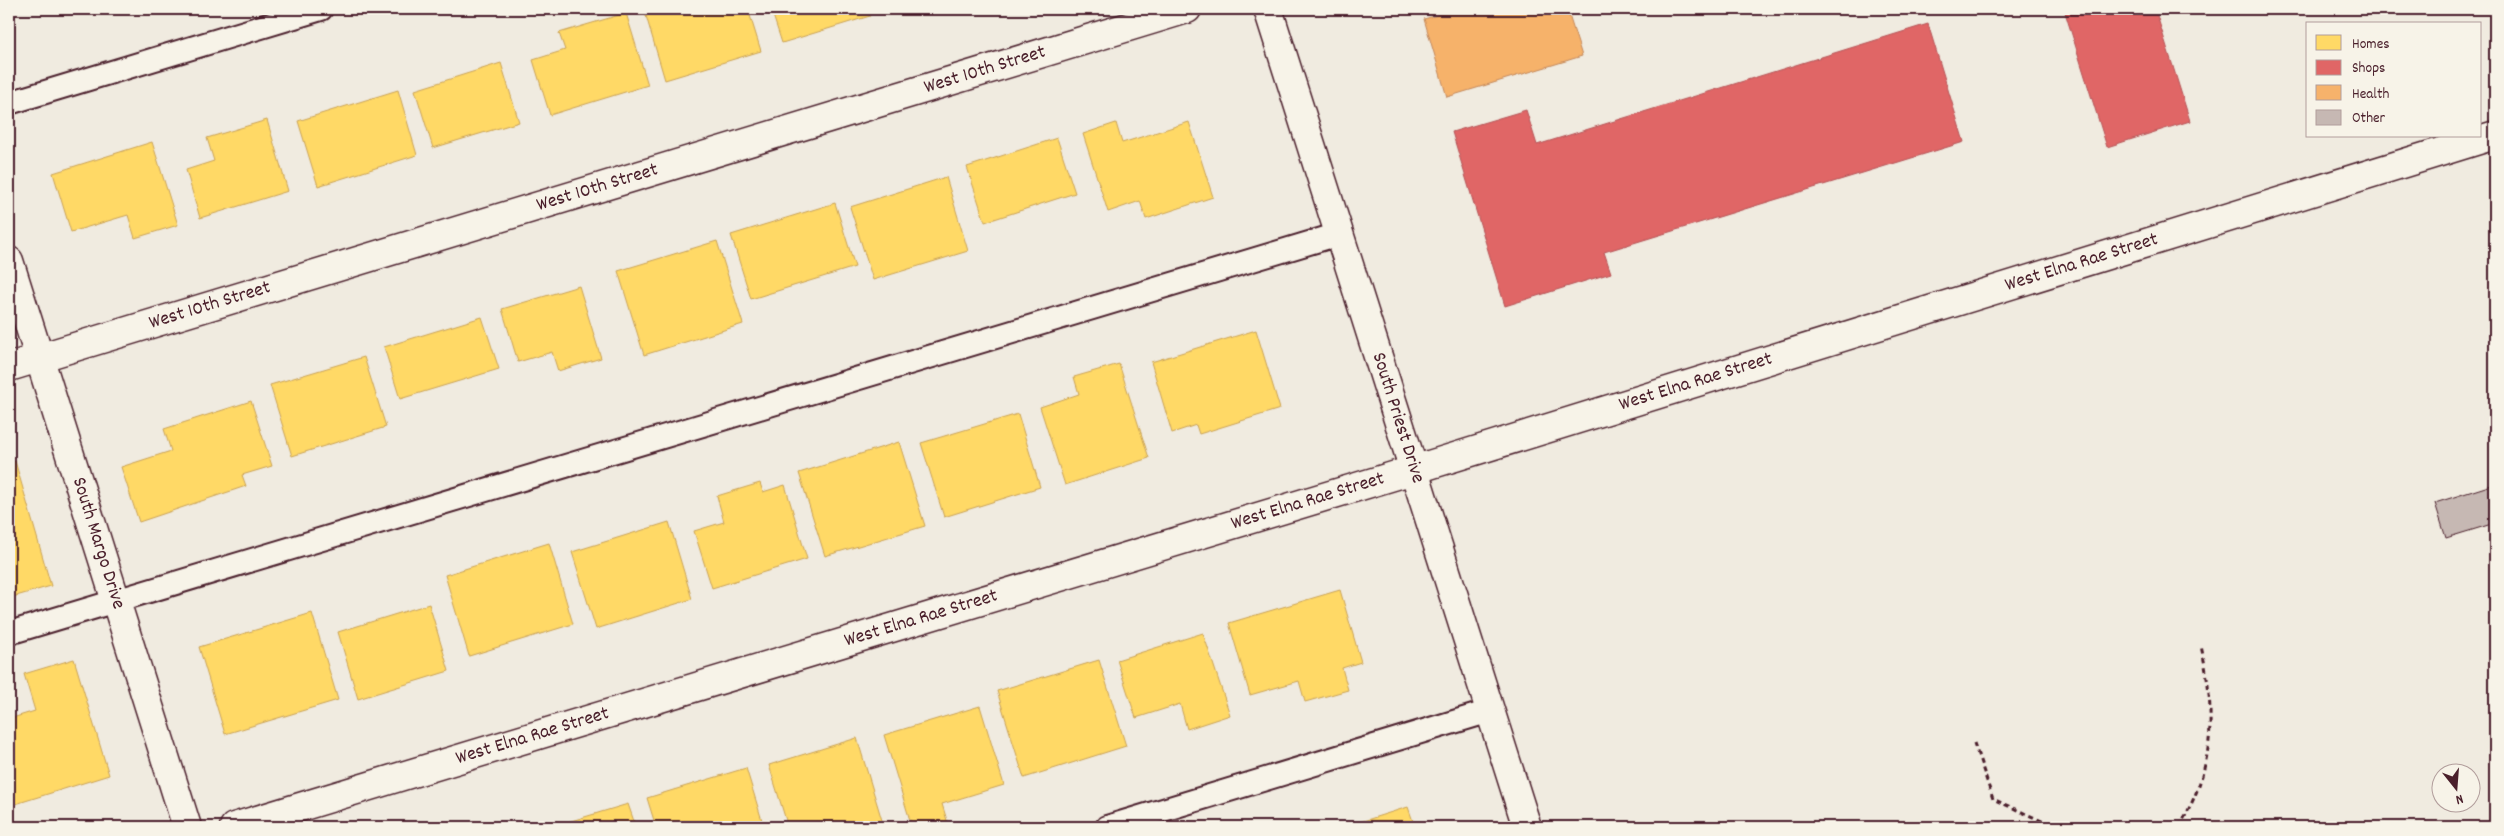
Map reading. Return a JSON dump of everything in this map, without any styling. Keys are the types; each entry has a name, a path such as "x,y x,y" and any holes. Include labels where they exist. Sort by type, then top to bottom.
{"street":[{"name":"West 10th Street","path":"9,367 1187,9"},
{"name":"South Priest Drive","path":"1268,9 1527,827"},
{"name":"West Elna Rae Street","path":"234,827 1413,470 2495,135"},
{"name":"South Margo Drive","path":"9,261 187,827"}],"lane":[{"path":"9,103 321,9"},
{"path":"9,633 1339,234"},
{"path":"1107,827 1490,711"}],"path":[{"path":"2179,827 2200,780 2209,748 2212,708 2201,646"},
{"path":"1974,744 1993,799 2055,827"}],"building: Homes":[{"path":"644,9 748,9 761,51 665,80"},
{"path":"771,9 867,9 870,16 782,43"},
{"path":"626,13 648,85 550,115 533,60 565,50 559,33"},
{"path":"501,63 519,122 433,148 415,90"},
{"path":"398,90 417,155 318,186 298,121"},
{"path":"267,120 288,191 200,218 186,170 214,161 207,138"},
{"path":"1189,122 1213,197 1146,219 1140,201 1108,212 1083,134 1116,123 1122,143"},
{"path":"1057,138 1075,193 985,222 967,167"},
{"path":"152,142 178,225 135,238 128,215 71,232 53,173"},
{"path":"946,177 968,251 873,280 850,207"},
{"path":"835,203 855,267 751,299 731,235"},
{"path":"717,241 743,324 644,355 618,271"},
{"path":"579,286 601,358 558,371 552,352 518,362 502,309"},
{"path":"482,317 499,369 400,399 384,347"},
{"path":"1256,330 1280,409 1199,434 1196,425 1172,433 1151,362"},
{"path":"364,357 386,427 292,456 270,385"},
{"path":"1119,364 1149,458 1065,485 1040,407 1079,394 1074,377"},
{"path":"251,401 272,466 242,475 246,486 139,522 121,467 171,451 164,429"},
{"path":"1018,414 1040,487 944,517 921,443"},
{"path":"899,442 925,526 825,556 799,473"},
{"path":"15,461 51,586 9,598 9,463"},
{"path":"760,483 763,492 785,485 807,559 712,588 694,531 724,522 717,496"},
{"path":"669,522 692,599 596,629 572,552"},
{"path":"549,543 573,624 469,656 445,575"},
{"path":"1340,590 1361,662 1342,668 1348,690 1305,702 1299,681 1250,695 1229,623"},
{"path":"429,604 449,671 358,699 338,632"},
{"path":"312,613 338,700 225,734 199,647"},
{"path":"1203,633 1230,715 1187,729 1180,704 1136,718 1117,660"},
{"path":"74,659 109,775 9,806 9,719 35,711 24,674"},
{"path":"1099,660 1126,746 1024,778 997,691"},
{"path":"980,706 1004,785 942,804 949,827 912,827 884,735"},
{"path":"857,738 884,827 819,827 817,822 800,827 788,827 769,765"},
{"path":"746,768 764,827 656,827 647,798"},
{"path":"628,804 636,827 551,827"},
{"path":"1408,807 1415,827 1344,827"}],"building: Shops":[{"path":"2064,9 2155,9 2190,121 2107,147"},
{"path":"1928,24 1964,142 1604,252 1611,273 1505,306 1452,132 1526,110 1537,145"}],"building: Health":[{"path":"1458,9 1567,9 1582,56 1447,97 1424,19"}],"building: Other":[{"path":"2495,484 2495,523 2446,538 2435,503"}]}
